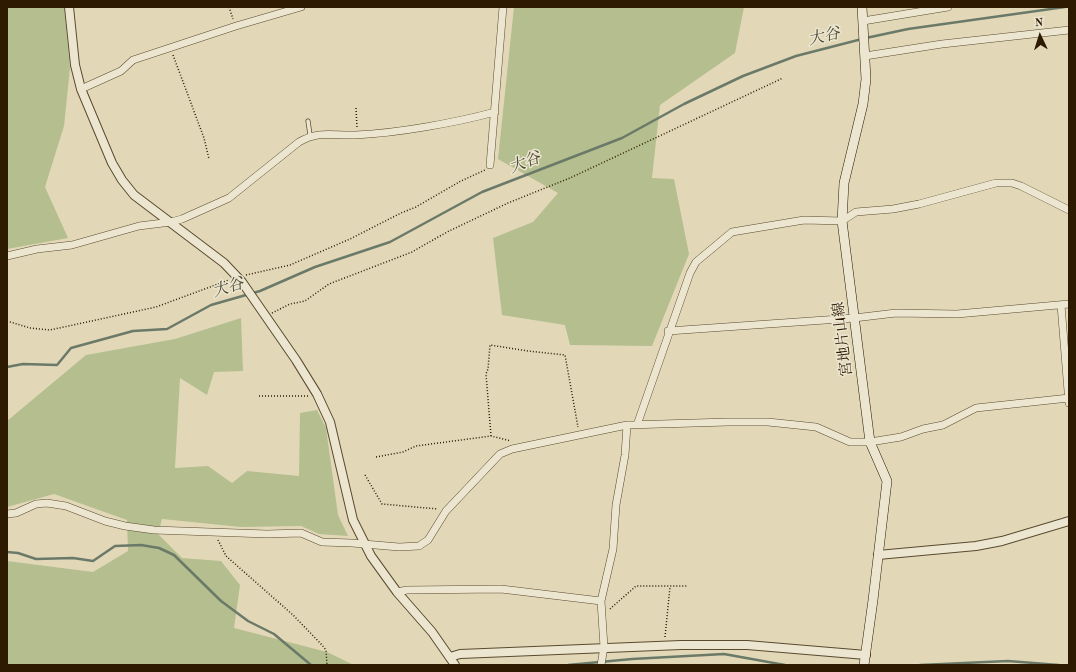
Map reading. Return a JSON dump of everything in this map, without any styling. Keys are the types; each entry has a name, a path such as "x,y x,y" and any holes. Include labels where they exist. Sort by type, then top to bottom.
{"main road":[{"name":"宮地片山線","path":"862,7 866,80 863,104 844,183 842,221 870,442 887,481 864,660"}],"street":[{"path":"69,7 76,65 81,89 95,127 122,180 134,195 224,263 235,277 242,282 317,394 330,422 353,520 365,545 397,592 432,632 455,665"},
{"path":"81,89 121,71 134,60 236,26 301,7"},
{"path":"490,164 503,7"},
{"path":"863,25 948,7"},
{"path":"864,54 1069,30"},
{"path":"7,256 37,249 72,245 139,226 171,222 229,198 299,142 310,135 325,133 357,135 406,129 495,112"},
{"path":"637,425 668,331 690,273 696,262 732,232 804,220 842,221 856,212 893,209 919,204 996,183 1012,183 1021,186 1069,210"},
{"path":"7,514 16,513 36,504 47,502 66,506 105,521 125,526 154,530 301,533 322,542 399,547 419,546 428,540 446,511 500,454 519,447 627,425 768,422 816,427 850,442 870,442 901,437 923,428 943,425 976,408 1068,400 1061,304"},
{"path":"668,331 854,318 896,313 957,314 1069,304"},
{"path":"601,665 604,647 602,601 613,549 616,505 625,456 627,425"},
{"path":"878,555 983,545 1002,541 1069,521"},
{"path":"397,592 407,590 501,589 602,601"},
{"path":"450,657 460,654 604,647 747,645 864,660"}],"lane":[{"path":"308,121 310,135"}],"path":[{"path":"229,7 236,26"},
{"path":"171,48 200,126 209,159"},
{"path":"265,316 290,304 304,301 322,287 412,252 447,232 502,206 570,178 783,78"},
{"path":"356,108 357,135"},
{"path":"7,321 30,328 50,330 156,307 180,300 235,277 290,265 350,239 416,207 461,181 481,173 490,164"},
{"path":"491,436 486,374 488,369 490,345 565,355 579,434"},
{"path":"259,396 306,397 317,394"},
{"path":"376,457 402,452 416,446 491,436 506,439 519,447"},
{"path":"365,475 382,504 411,505 445,509 446,511"},
{"path":"214,532 226,556 293,616 322,645 326,650 327,665"},
{"path":"602,618 636,586 687,586"},
{"path":"664,645 670,587"}],"green space":[{"path":"7,7 64,7 70,68 64,126 45,187 68,238 7,249"},
{"path":"514,7 744,7 735,53 660,105 652,178 674,179 689,254 652,346 570,345 565,325 502,315 493,238 533,222 558,193 498,159"},
{"path":"241,318 243,371 214,372 207,395 180,378 175,468 208,466 232,483 247,471 299,476 300,413 317,410 326,428 338,515 348,536 319,534 301,526 241,527 162,519 158,534 182,558 221,561 240,585 234,628 327,652 354,665 7,665 7,561 93,572 128,551 127,520 54,494 7,507 7,421 86,355 175,339"}],"waterway":[{"name":"大谷","path":"866,38 908,29 1065,7"},
{"name":"大谷","path":"7,367 23,364 57,365 71,348 133,331 167,329 211,305 260,291 315,267 390,242 482,192 622,138 684,104 743,76 796,56 862,39"},
{"path":"7,552 18,553 36,559 73,558 93,561 115,546 141,545 159,548 174,555 221,601 248,621 274,634 311,665"},
{"path":"568,665 632,659 724,654 785,665"},
{"path":"920,665 1008,661 1059,665"}]}
